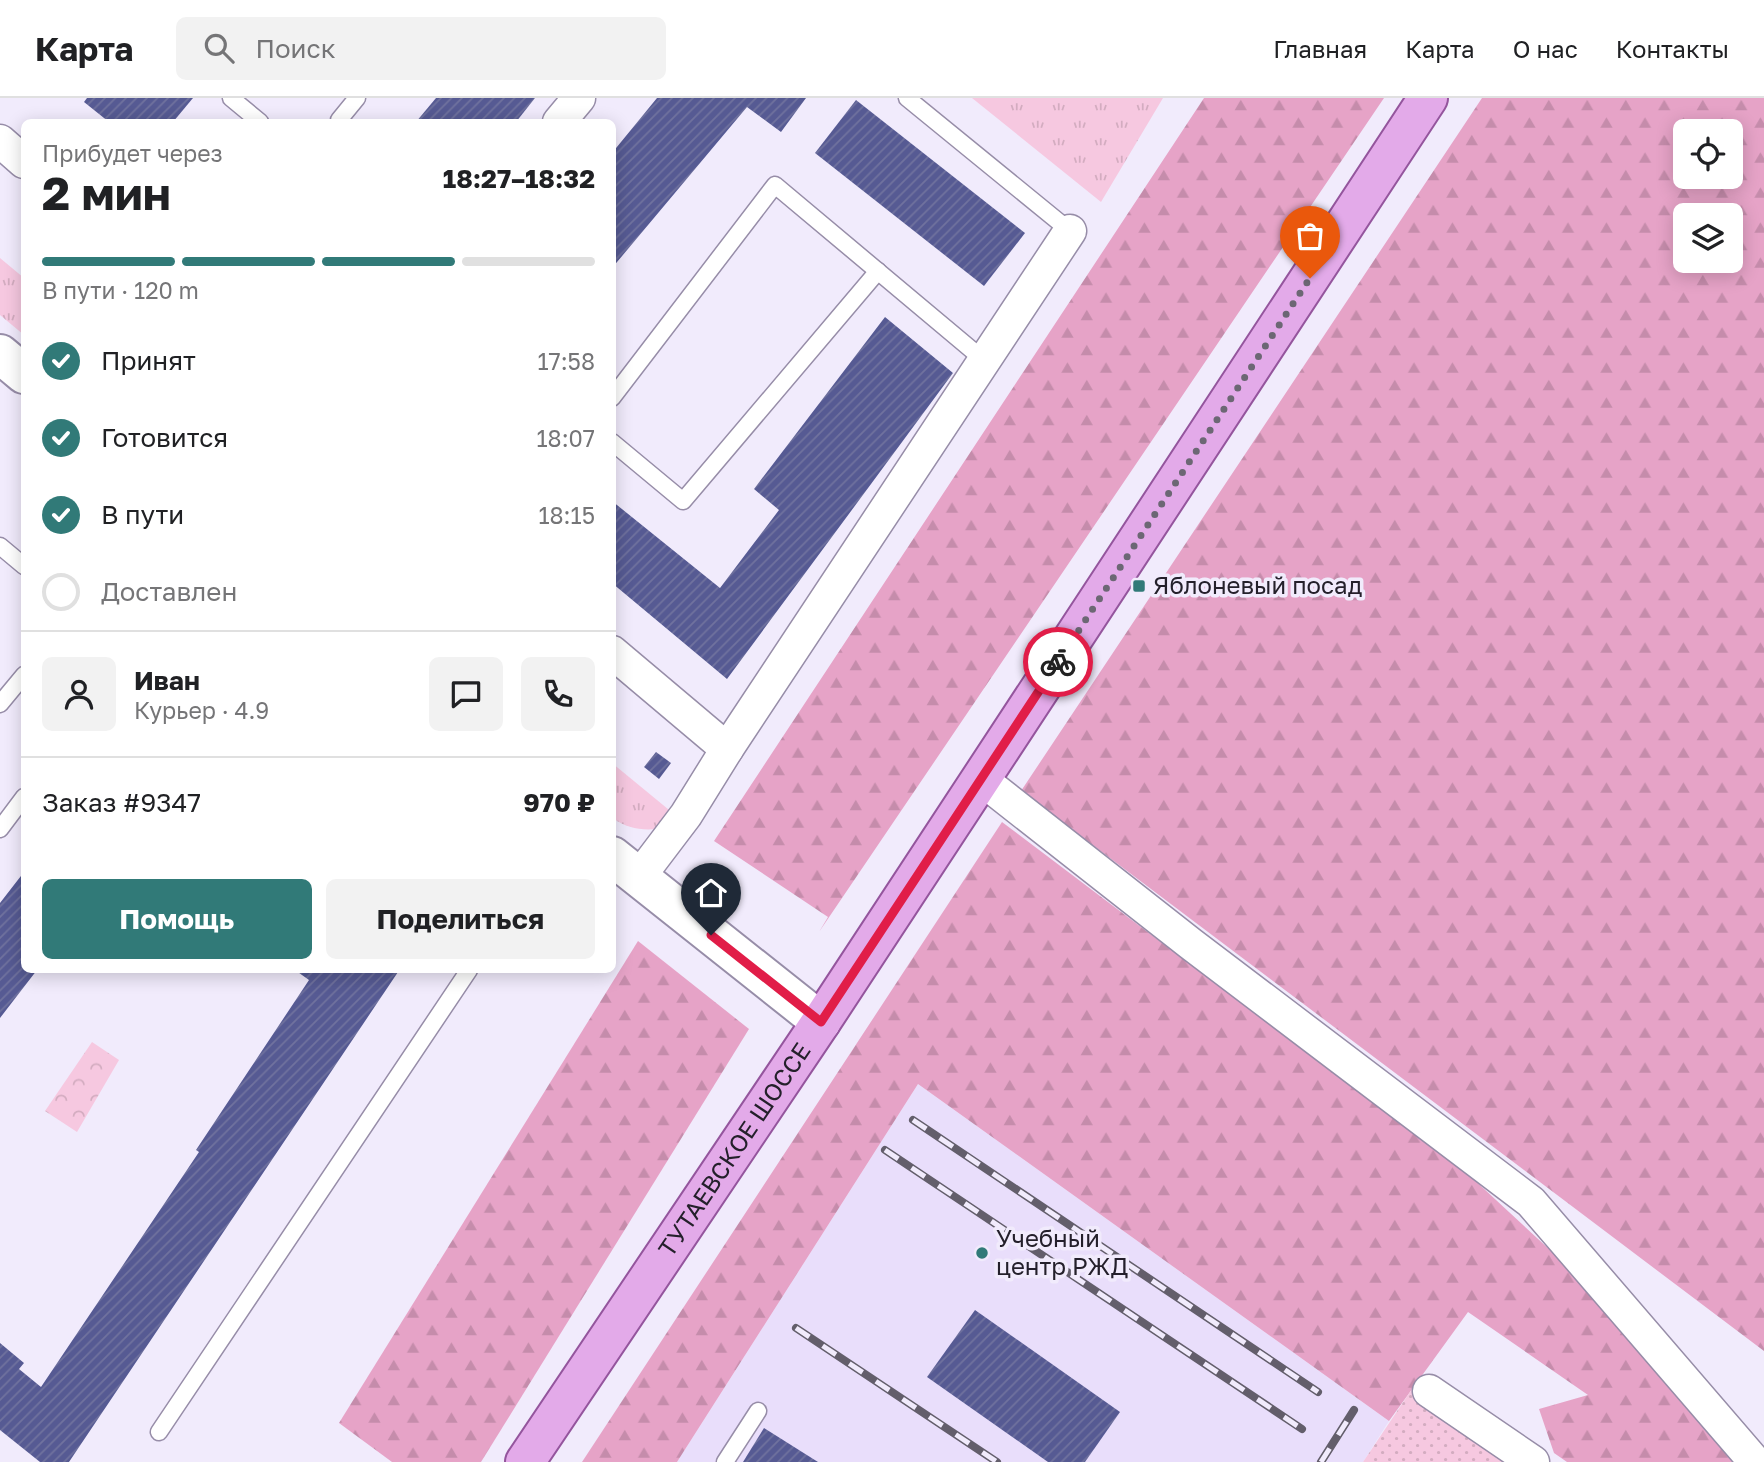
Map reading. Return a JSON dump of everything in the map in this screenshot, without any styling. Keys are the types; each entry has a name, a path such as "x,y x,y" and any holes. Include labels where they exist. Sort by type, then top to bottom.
{"main road":[{"name":"ТУТАЕВСКОЕ ШОССЕ","path":"525,1462 821,1022 1428,98"}],"street":[{"path":"562,119 579,98"},
{"path":"0,141 21,159"},
{"path":"821,1022 626,866 686,815 1070,232"},
{"path":"0,355 21,372"},
{"path":"616,655 727,749"},
{"path":"981,779 1192,944 1531,1202 1755,1462"},
{"path":"1429,1391 1534,1462"}],"lane":[{"path":"231,98 256,119"},
{"path":"342,119 357,98"},
{"path":"907,98 1070,232"},
{"path":"616,393 775,185 985,361"},
{"path":"616,445 684,501 878,271"},
{"path":"0,546 21,564"},
{"path":"0,704 21,679"},
{"path":"0,829 21,801"},
{"path":"159,1432 468,973"},
{"path":"725,1462 758,1411"}],"shaded area":[{"name":"Учебный центр РЖД","path":"918,1084 1389,1421 1363,1462 677,1462"}],"green space":[{"path":"972,98 1163,98 1101,202"},
{"path":"1204,98 1384,98 819,932 828,917 714,841"},
{"path":"1482,98 1764,98 1764,1351 1021,791"},
{"path":"0,258 21,276 21,332 0,315"},
{"path":"616,766 674,814 665,828 638,829 616,820"},
{"path":"1002,822 1469,1175 1764,1448 1764,1462 1567,1462 1554,1453 1539,1409 1588,1395 1468,1312 1389,1421 918,1084 677,1462 582,1462"},
{"path":"638,941 749,1029 481,1462 392,1462 339,1423"},
{"path":"92,1042 119,1060 77,1132 45,1111"},
{"path":"1416,1383 1535,1462 1363,1462"}],"building":[{"path":"87,98 193,98 176,119 105,119 84,102"},
{"path":"436,98 535,98 518,119 418,119"},
{"path":"657,98 806,98 781,132 747,107 616,263 616,148"},
{"path":"856,100 1025,233 984,286 815,153"},
{"path":"885,317 953,373 727,679 616,586 616,504 720,588 779,510 754,489"},
{"path":"656,752 671,763 659,779 644,767"},
{"path":"21,876 21,973 35,973 0,1018 0,903"},
{"path":"299,973 397,973 69,1462 40,1462 0,1430 0,1343 24,1363 19,1369 41,1387 199,1152 196,1150 309,980"},
{"path":"975,1310 1120,1412 1085,1462 1048,1462 927,1377"},
{"path":"764,1428 818,1462 743,1462"}],"railway":[{"path":"913,1120 1318,1392"},
{"path":"885,1150 1302,1429"},
{"path":"796,1328 997,1462"},
{"path":"1321,1462 1354,1410"}],"way so far":[{"path":"1058,662 1310,278"}],"place":[{"name":"Яблоневый посад","path":"1139,586"},
{"name":"Учебный центр РЖД","path":"982,1253"}],"route":[{"path":"711,935 821,1022 1058,662"}]}
